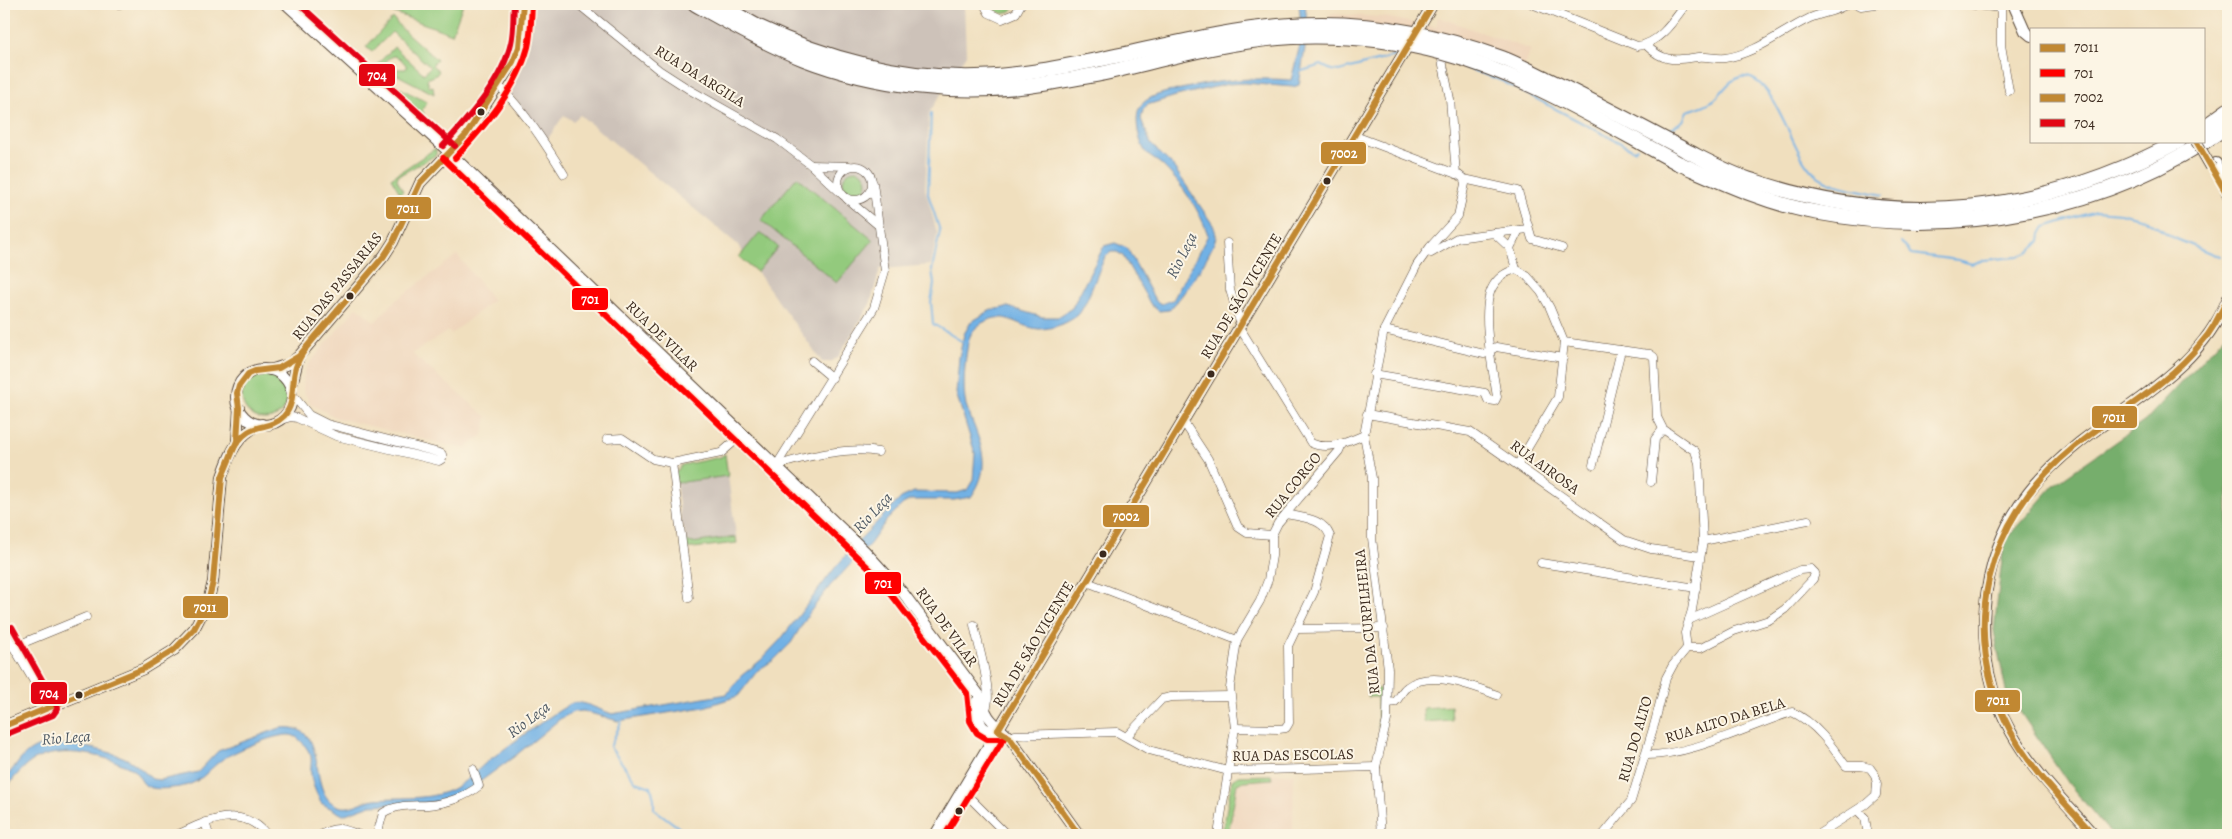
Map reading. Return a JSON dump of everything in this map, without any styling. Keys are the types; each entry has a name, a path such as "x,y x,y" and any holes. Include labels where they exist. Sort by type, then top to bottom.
{"highway":[{"path":"696,4 753,36 805,59 862,76 916,86 977,89 1013,87 1099,67 1224,33 1291,25 1342,24 1392,28 1447,40 1504,59 1568,89 1685,150 1753,181 1815,197 1879,208 1946,210 2011,202 2078,186 2142,161 2177,142"},
{"path":"720,4 758,26 808,48 865,65 919,74 984,77 1099,67 1291,37 1340,37 1389,41 1443,53 1499,72 1560,100 1678,163 1749,194 1812,211 1878,222 1947,222 2014,216 2083,199 2146,174 2210,139 2228,126"},
{"path":"2204,127 2228,110"}],"street":[{"path":"109,4 120,4"},
{"name":"RUA DE VILAR","path":"286,4 449,152 866,551 904,594 980,696 987,716 998,730"},
{"name":"RUA DAS PASSARIAS","path":"270,370 289,364 299,356 384,256 393,242 420,183 466,134 513,62 519,47 523,4"},
{"name":"RUA DA ARGILA","path":"578,4 659,70 725,111 761,128 811,165 878,225"},
{"path":"984,4 989,13 1002,19 1012,17 1021,4"},
{"name":"RUA DE SÃO VICENTE","path":"935,835 1433,4"},
{"path":"1532,4 1637,46 1646,45 1661,34 1686,4"},
{"path":"1646,45 1657,54 1676,61 1700,57 1724,58 1749,51 1807,20 1838,9 1846,4"},
{"path":"1855,4 1861,6 1876,4"},
{"path":"1967,4 2001,6 2001,45 2009,91"},
{"path":"2013,6 2025,31 2030,35"},
{"path":"1442,60 1450,99 1456,174"},
{"path":"499,86 546,142 564,174"},
{"path":"1355,136 1456,174 1464,179 1518,191 1522,197 1532,240 1562,248"},
{"path":"2197,142 2214,165"},
{"path":"2203,142 2228,196"},
{"path":"776,466 874,308 885,271 872,178 866,169 855,165 811,165"},
{"path":"855,165 844,169 841,173 838,183 844,195 856,200 861,199 869,193 872,183"},
{"name":"RUA DA CURPILHEIRA","path":"1382,835 1376,767 1389,703 1388,669 1372,538 1372,478 1364,435 1374,374 1384,330 1417,266 1458,216 1466,189 1464,179"},
{"path":"1427,252 1431,253 1457,238 1528,229"},
{"path":"1510,248 1519,230"},
{"path":"1494,233 1510,248 1516,269 1527,276 1540,292 1550,308 1564,342 1558,396 1518,464"},
{"path":"1227,242 1230,290 1239,319 1243,321"},
{"path":"1374,374 1485,393 1488,400 1493,402 1496,400 1487,332 1490,292 1501,276 1516,269"},
{"path":"2094,835 2030,762 2011,732 1998,702 1989,672 1984,641 1984,609 1989,580 1997,550 2009,523 2027,494 2048,470 2078,443 2180,368 2204,342 2222,315 2228,298"},
{"path":"1384,330 1484,354 1496,347 1563,358"},
{"path":"1237,331 1243,334 1311,443 1317,445 1342,444 1364,435"},
{"path":"1564,342 1650,354 1654,357 1657,417 1663,429 1695,450 1698,456 1703,541 1696,588 1685,633 1687,648 1701,648 1734,630 1769,620 1785,609 1807,586 1814,576 1814,571 1811,569 1800,570 1689,620"},
{"path":"1592,465 1621,350"},
{"name":"RUA DAS PASSARIAS","path":"292,392 299,356"},
{"path":"812,361 832,378"},
{"path":"4,726 143,669 165,657 194,629 208,602 213,582 222,477 236,441 239,408 237,393 243,379 255,371 270,370 281,375 309,415 327,424 440,453 442,458 439,461 329,434 297,418 291,417 251,428 236,441"},
{"path":"277,421 289,410 292,392"},
{"path":"239,408 248,419 262,424"},
{"name":"RUA AIROSA","path":"1367,414 1470,432 1624,540 1651,548 1700,556"},
{"path":"1183,422 1208,459 1238,528 1247,533 1272,535"},
{"path":"1651,482 1655,439 1663,429"},
{"path":"607,439 622,438 653,458 672,463 721,453 743,434"},
{"path":"367,444 374,442 393,447 398,442"},
{"name":"RUA CORGO","path":"1218,835 1235,728 1230,688 1237,640 1260,601 1268,580 1272,556 1272,535 1278,523 1339,451 1342,444"},
{"path":"776,466 852,450 864,449 878,452"},
{"path":"672,463 689,598"},
{"path":"1235,728 1286,728 1289,722 1288,646 1316,586 1330,536 1327,528 1320,522 1286,514"},
{"path":"1703,541 1808,520"},
{"path":"1541,564 1696,588"},
{"path":"1087,582 1237,640"},
{"path":"13,646 86,617"},
{"path":"974,625 988,694 988,707 985,710"},
{"path":"1296,629 1384,628"},
{"path":"4,631 48,707"},
{"name":"RUA DO ALTO","path":"1603,835 1631,801 1666,678 1687,648"},
{"path":"1389,703 1395,702 1407,687 1419,680 1453,681 1497,695"},
{"name":"RUA DE VILAR","path":"974,690 982,725 989,731 998,730"},
{"path":"1126,736 1162,699 1171,697 1230,696"},
{"name":"RUA ALTO DA BELA","path":"1645,755 1692,748 1792,712 1827,739 1846,766 1870,768 1875,775 1877,784 1876,794 1857,810 1817,835"},
{"path":"998,730 1009,737 1079,835"},
{"name":"RUA DAS ESCOLAS","path":"1009,737 1015,735 1117,732 1126,736 1131,742 1149,750 1228,771 1376,767"},
{"path":"377,835 383,814 391,808 440,803 471,792 478,786 473,769"},
{"path":"962,790 1007,835"},
{"path":"1857,810 1865,818 1868,835"},
{"path":"177,835 205,822 224,818 247,819 255,822 267,835"},
{"path":"205,822 209,835"},
{"path":"321,835 341,828 359,835"}],"shaded area":[{"path":"532,4 964,4 966,55 929,113 925,189 937,233 931,265 880,269 870,304 838,357 830,362 822,362 737,244 580,115 573,121 564,115 547,140 505,87 524,63 531,32"},
{"path":"1330,14 1384,17 1436,27 1438,17 1531,50 1515,86 1450,57 1374,46 1330,44"},
{"path":"457,255 493,300 451,334 448,331 412,354 487,417 483,435 464,449 337,418 311,404 303,390 304,373 307,366 357,307 375,322 395,301"},
{"path":"725,454 737,543 684,549 685,530 682,528 675,474"},
{"path":"1294,774 1293,835 1222,835 1232,780 1238,776"}],"green space":[{"path":"395,4 463,4 452,34 392,12"},
{"path":"989,4 1016,4 1007,13 999,13"},
{"path":"393,18 400,27 437,60 432,65 439,71 436,75 427,79 429,87 433,86 434,94 386,69 406,69 406,65 400,58 394,56 387,59 385,67 376,75 378,68 371,71 394,47 424,74 430,67 392,32 372,52 366,47"},
{"path":"385,69 381,78 378,76"},
{"path":"388,82 427,102 422,110 423,117 387,85"},
{"path":"436,148 436,155 398,176 397,180 403,191 400,193 391,178"},
{"path":"855,170 860,171 866,177 866,187 860,193 855,194 850,193 844,187 843,182 844,177 850,171"},
{"path":"797,177 873,240 837,283 761,220"},
{"path":"760,232 778,247 757,272 739,257"},
{"path":"2228,332 2228,835 2112,835 2069,784 2006,691 1994,631 2004,541 2055,484 2145,421"},
{"path":"265,373 278,377 284,383 288,396 284,409 278,415 265,419 252,415 246,409 242,396 246,383 252,377"},
{"path":"725,454 728,476 676,483 675,474 682,465 721,457"},
{"path":"736,537 737,543 684,549 683,542 686,540 691,543"},
{"path":"1367,689 1382,689 1378,728 1377,697 1368,697"},
{"path":"1451,706 1452,720 1424,722 1423,708"},
{"path":"1271,775 1272,779 1244,781 1237,784 1228,835 1222,835 1232,780 1238,776"}],"water":[{"path":"1299,4 1305,4 1308,30 1299,85 1293,87 1245,83 1228,84 1176,96 1147,105 1143,110 1141,119 1151,144 1173,166 1216,232 1212,248 1181,296 1169,310 1159,311 1151,305 1123,256 1117,252 1111,252 1105,257 1081,311 1070,321 1055,327 1039,329 1031,328 1005,318 998,318 982,323 976,328 971,334 967,349 964,390 966,405 979,440 983,462 978,485 971,497 954,500 911,500 903,504 886,521 870,544 830,586 810,612 791,643 774,660 758,670 738,696 704,707 618,721 583,711 573,712 560,719 515,756 470,789 457,795 438,802 371,805 343,815 321,803 312,779 310,753 299,739 288,735 268,739 235,752 220,761 198,780 180,787 150,788 143,783 134,770 121,764 94,755 64,753 50,754 38,758 27,765 4,791 6,780 12,770 26,754 37,747 56,744 81,746 106,752 129,760 152,779 160,780 198,772 218,751 280,728 297,729 307,736 313,747 322,787 328,799 338,806 347,807 375,799 438,795 453,789 465,781 486,762 570,704 577,702 586,704 612,714 727,694 741,676 761,660 781,639 834,569 861,538 901,498 914,492 957,493 967,490 973,480 975,453 956,393 959,357 964,334 971,322 991,310 1008,307 1042,317 1058,317 1072,308 1104,246 1115,243 1127,248 1155,300 1161,304 1173,300 1208,235 1200,216 1183,188 1162,165 1145,151 1140,140 1137,120 1139,108 1146,101 1166,92 1223,81 1249,79 1291,80 1302,37"}],"waterway":[{"path":"1299,72 1321,65 1331,70 1339,71 1395,56"},
{"path":"1461,66 1502,81 1634,150 1637,148"},
{"path":"1665,132 1683,121 1687,111 1705,105 1715,99 1733,80 1741,77 1753,79 1764,88 1773,100 1797,149 1805,163 1814,173 1838,185 1883,195"},
{"path":"931,113 928,194 940,231 932,270 934,284 931,302 933,324 963,342"},
{"path":"1901,242 1911,254 1958,260 1972,264 1984,260 2017,257 2029,252 2040,241 2045,227 2096,211 2120,213 2144,219 2174,238 2220,257"},
{"path":"622,720 610,747 636,782 651,787 654,809 689,835"}],"transit line":[{"name":"704","path":"299,4 455,146"},
{"name":"704","path":"443,146 483,98 500,71 511,43 514,4"},
{"name":"7011","path":"4,726 143,669 174,650 194,629 208,602 213,582 222,477 237,441 239,408 237,393 239,386 248,374 255,371 279,368 299,356 384,256 393,242 420,183 466,135 513,62 519,47 523,4"},
{"name":"7002","path":"998,730 1433,4"},
{"name":"701","path":"455,158 498,107 516,78 528,47 532,5"},
{"name":"7011","path":"2197,142 2228,196"},
{"name":"701","path":"443,158 877,576 967,693 970,721 977,733 987,739 999,739"},
{"name":"7011","path":"2094,835 2050,786 2019,746 1995,694 1986,655 1984,616 1989,579 2001,542 2019,508 2043,476 2073,448 2156,386 2187,359 2209,333 2228,298"},
{"name":"7011","path":"232,451 239,440 246,434 277,421 288,411 292,399 296,367 305,350"},
{"name":"704","path":"7,734 53,715 58,708 12,627"},
{"name":"7002","path":"998,730 1009,737 1079,835"},
{"name":"701","path":"945,835 1006,735"}],"water label":[{"name":"Rio Leça","path":"1181,255"},
{"name":"Rio Leça","path":"872,512"},
{"name":"Rio Leça","path":"528,719"},
{"name":"Rio Leça","path":"66,737"}]}
